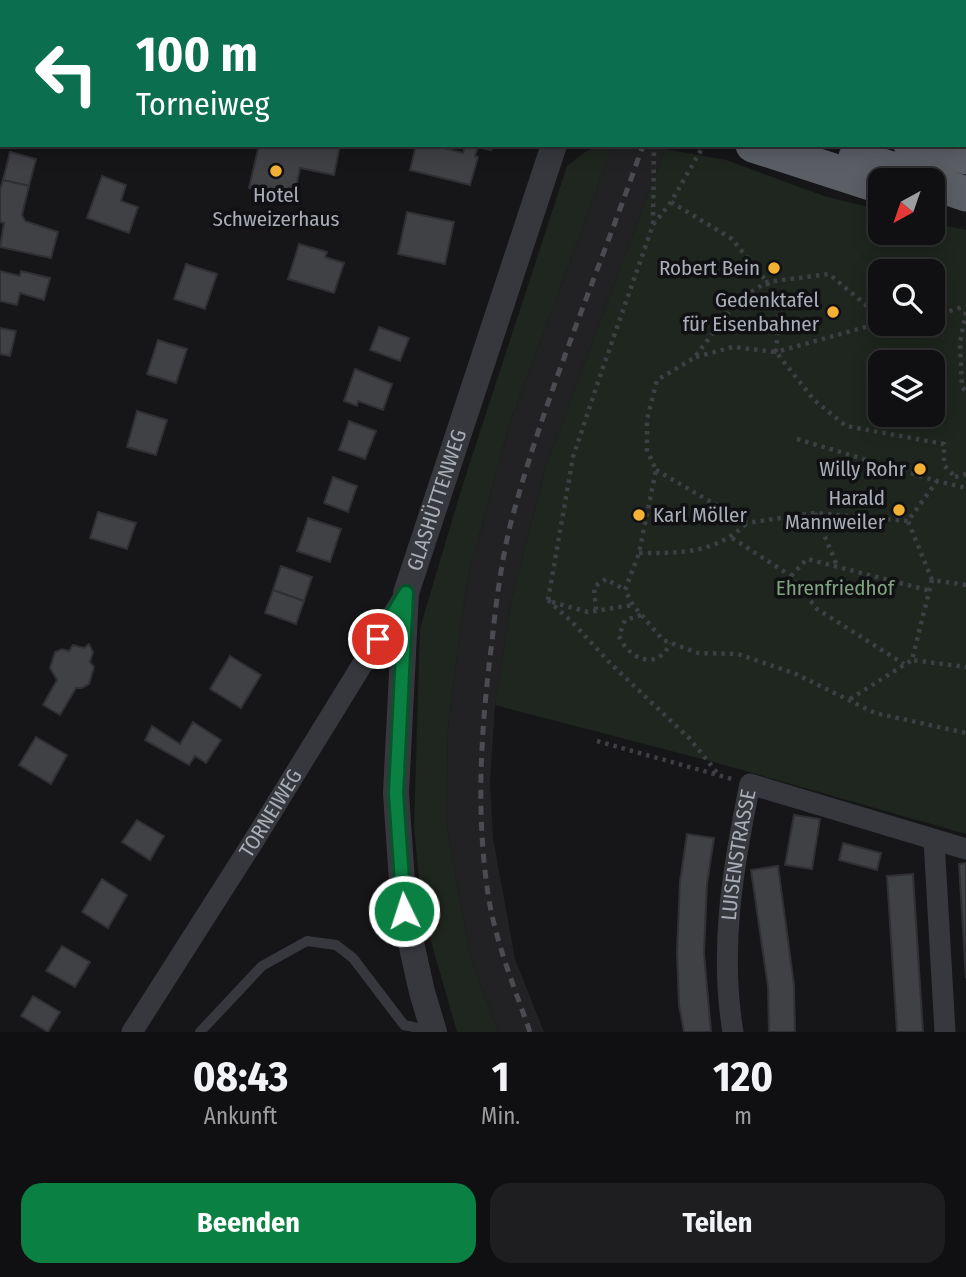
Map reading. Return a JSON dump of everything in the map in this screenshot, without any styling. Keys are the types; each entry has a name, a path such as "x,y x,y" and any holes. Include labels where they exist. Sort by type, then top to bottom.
{"highway":[{"path":"759,147 868,182"},
{"path":"833,147 891,168"},
{"path":"920,147 966,157"},
{"path":"945,187 966,194"},
{"path":"945,204 966,209"}],"street":[{"name":"GLASHÜTTENWEG","path":"434,1032 404,911 396,793 406,593 553,147"},
{"name":"TORNEIWEG","path":"132,1032 406,593"},
{"name":"LUISENSTRASSE","path":"733,1032 728,989 728,910 737,846 750,784 966,849"},
{"path":"934,840 945,1032"}],"lane":[{"path":"201,1032 262,966 307,941 335,945 353,958 404,1025 434,1032"}],"path":[{"path":"653,225 671,202 703,147"},
{"path":"548,600 573,457 653,225 654,148"},
{"path":"671,202 732,239 767,282 779,316 776,352 814,400 846,426 944,444 944,465 955,477"},
{"path":"694,358 738,300 767,282 829,274 868,307"},
{"path":"945,312 966,306"},
{"path":"966,312 960,342 962,387 966,392"},
{"path":"625,590 639,553 656,470 648,450 647,419 657,380 694,358 733,346 776,352 868,326"},
{"path":"797,439 966,488"},
{"path":"656,470 747,523"},
{"path":"955,477 966,474"},
{"path":"953,485 955,477"},
{"path":"908,521 937,481"},
{"path":"639,553 687,553 732,538 747,523 815,513 908,521"},
{"path":"815,513 839,568"},
{"path":"908,521 932,580 912,660"},
{"path":"732,538 791,576 817,609 904,664"},
{"path":"791,576 807,559 931,591"},
{"path":"596,610 594,587 606,579 625,590 641,615 663,640 670,643 698,653 738,654 796,674 875,713 966,733"},
{"path":"932,580 966,585"},
{"path":"548,600 588,612 633,605"},
{"path":"548,600 690,739 718,774"},
{"path":"641,615 625,620 619,636 623,647 634,656 644,659 657,658 670,643"},
{"path":"849,699 912,660 966,667"},
{"path":"597,741 750,784"}],"shaded area":[{"path":"612,147 665,149 546,466 512,597 495,705 490,782 493,838 515,959 544,1032 498,1032 470,955 446,822 448,727 467,581 509,426"}],"green space":[{"path":"596,147 612,147 509,426 467,581 448,727 446,822 470,955 498,1032 457,1032 422,910 414,827 420,628 462,487 567,166"},
{"name":"Ehrenfriedhof","path":"665,149 726,160 824,196 868,207 868,245 945,245 945,226 966,230 966,834 721,764 495,705 512,597 546,466"}],"building":[{"name":"Hotel Schweizerhaus","path":"259,147 340,147 334,175 300,168 294,198 249,188"},
{"path":"416,147 440,147 463,153 464,147 478,147 470,185 410,170"},
{"path":"10,152 36,159 29,186 3,180"},
{"path":"102,176 126,185 121,201 138,207 129,233 87,218"},
{"path":"3,180 29,186 22,215 25,221 58,232 51,258 0,247 4,223 0,222 0,190"},
{"path":"407,212 454,222 445,264 398,254"},
{"path":"299,244 327,252 325,257 344,263 334,293 288,279"},
{"path":"186,264 217,274 205,309 174,299"},
{"path":"0,271 20,276 21,271 50,278 44,300 20,293 17,305 0,301"},
{"path":"379,327 409,338 400,361 370,350"},
{"path":"0,328 16,331 10,356 0,354"},
{"path":"158,340 187,349 176,383 147,374"},
{"path":"355,369 392,384 383,410 358,401 357,406 344,401"},
{"path":"137,411 167,420 156,455 127,447"},
{"path":"349,421 376,431 365,459 339,450"},
{"path":"333,477 357,486 348,512 324,503"},
{"path":"98,512 136,523 127,549 90,538"},
{"path":"308,518 341,529 330,562 297,551"},
{"path":"281,566 312,577 304,601 273,590"},
{"path":"273,590 304,601 296,624 265,613"},
{"path":"89,644 93,652 90,662 94,667 89,684 76,688 60,715 43,705 57,680 50,668 55,652 62,649 69,651 73,645 84,648"},
{"path":"230,656 261,675 241,708 210,689"},
{"path":"193,722 221,740 206,763 195,756 189,765 145,740 152,726 180,744"},
{"path":"36,737 67,755 51,784 19,765"},
{"path":"794,815 820,819 812,869 785,865"},
{"path":"137,820 164,836 150,860 122,842"},
{"path":"687,834 714,838 707,884 704,953 711,1032 684,1032 679,1005 677,953 680,881"},
{"path":"843,843 881,853 877,870 839,860"},
{"path":"966,863 966,978 959,864"},
{"path":"778,866 794,985 795,1032 769,1032 768,987 751,870"},
{"path":"913,874 923,1032 897,1032 887,876"},
{"path":"102,879 127,895 108,928 82,912"},
{"path":"62,946 90,962 75,987 46,971"},
{"path":"33,996 60,1012 48,1032 21,1016"}],"railway":[{"path":"530,1032 497,934 489,900 482,835 481,771 495,612 510,526 539,429 642,147"}],"place":[{"name":"Hotel Schweizerhaus","path":"276,171"},
{"name":"Robert Bein","path":"774,268"},
{"name":"Gedenktafel für Eisenbahner","path":"833,312"},
{"name":"Willy Rohr","path":"920,469"},
{"name":"Harald Mannweiler","path":"899,510"},
{"name":"Karl Möller","path":"639,515"}],"route":[{"path":"378,639 406,593 396,793 404,911"}]}
